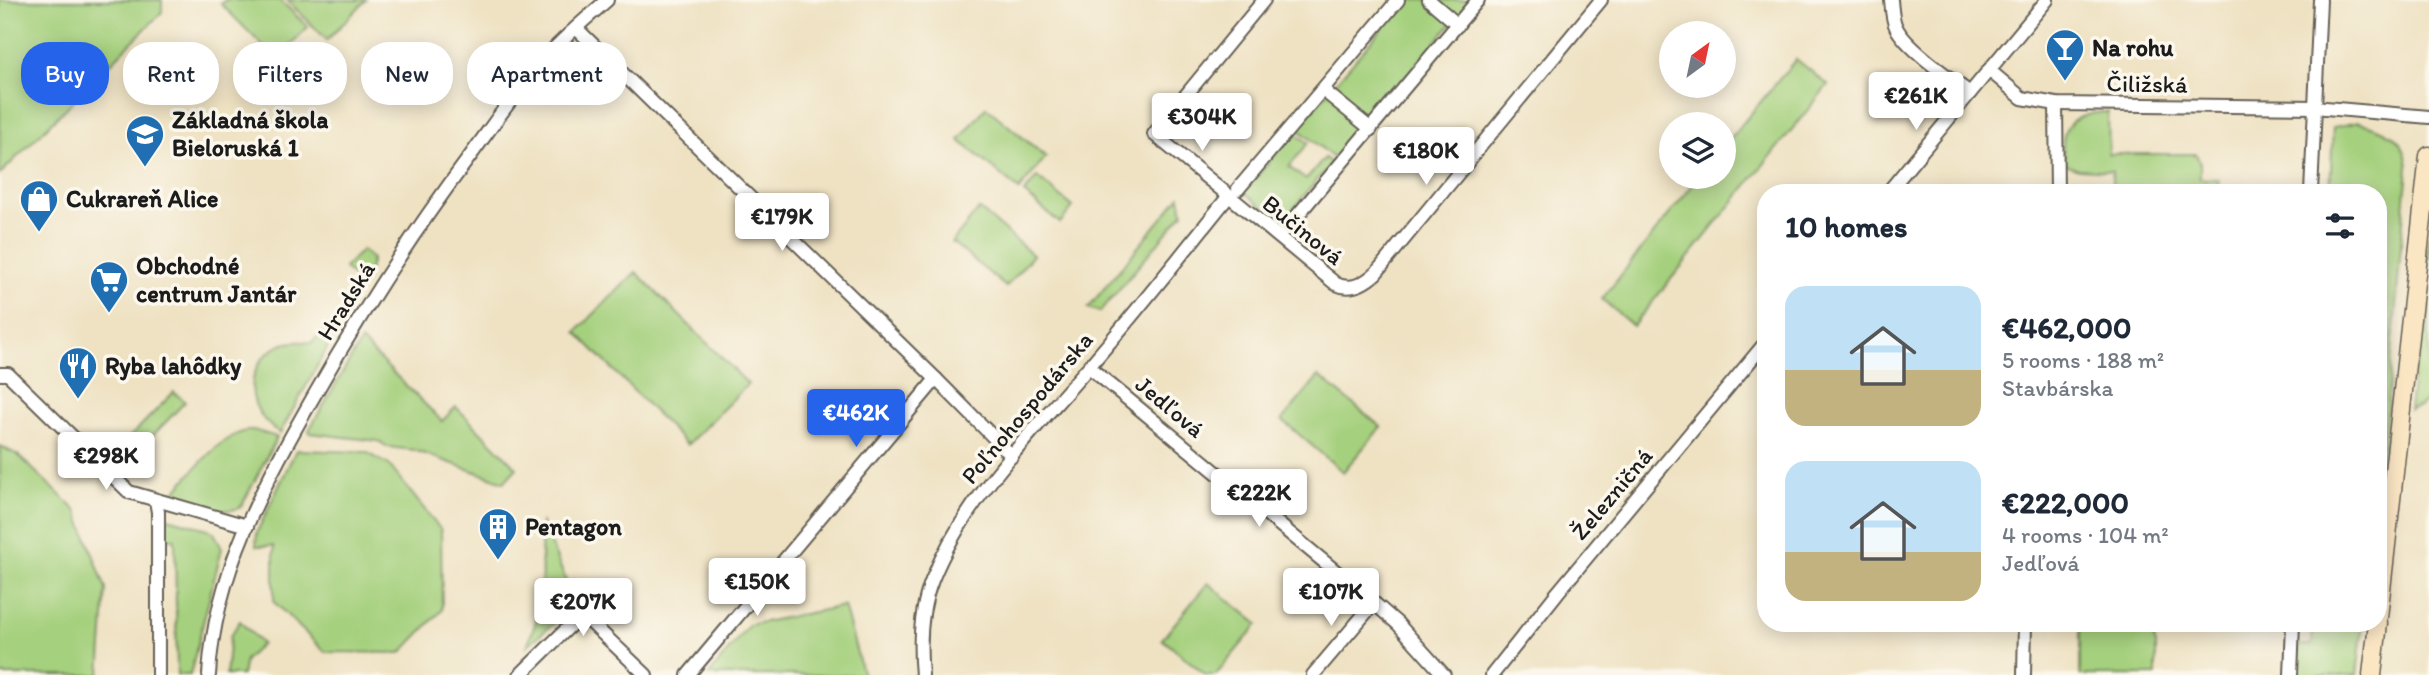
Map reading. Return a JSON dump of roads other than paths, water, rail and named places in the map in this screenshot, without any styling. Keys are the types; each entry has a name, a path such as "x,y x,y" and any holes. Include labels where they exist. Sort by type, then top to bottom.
{"street":[{"name":"Hradská","path":"209,675 220,607 247,526 293,432 348,336 401,253 531,74 607,0"},
{"name":"Bučinová","path":"1264,0 1154,134 1233,193 1336,284 1350,288 1376,274 1601,0"},
{"name":"Poľnohospodárska","path":"922,675 920,653 925,601 931,583 961,525 1012,456 1398,0"},
{"path":"1429,0 1458,25"},
{"path":"1286,229 1478,0"},
{"path":"1891,0 1894,24 1898,32 1970,93"},
{"path":"1895,184 2047,0"},
{"path":"2311,184 2320,0"},
{"path":"576,28 1012,456"},
{"name":"Čiližská","path":"1989,71 2022,98 2056,104 2314,107 2429,117"},
{"path":"1323,90 1371,129"},
{"path":"2056,104 2057,184"},
{"path":"2387,536 2429,156"},
{"name":"Železničná","path":"1492,675 1757,353"},
{"name":"Jedľová","path":"1088,367 1374,603 1398,624 1444,675"},
{"path":"3,371 129,492 247,526"},
{"path":"688,675 936,379"},
{"path":"156,501 159,512 158,675"},
{"path":"1313,675 1374,603"},
{"path":"520,675 582,614 646,675"},
{"path":"2024,675 2025,632"},
{"path":"2291,675 2293,632"},
{"path":"2372,675 2377,632"}],"place":[{"name":"Na rohu","path":"2065,82"},
{"name":"Základná škola Bieloruská 1","path":"145,168"},
{"name":"Cukrareň Alice","path":"39,233"},
{"name":"Obchodné centrum Jantár","path":"109,314"},
{"name":"Ryba lahôdky","path":"78,400"},
{"name":"Pentagon","path":"498,561"}]}
